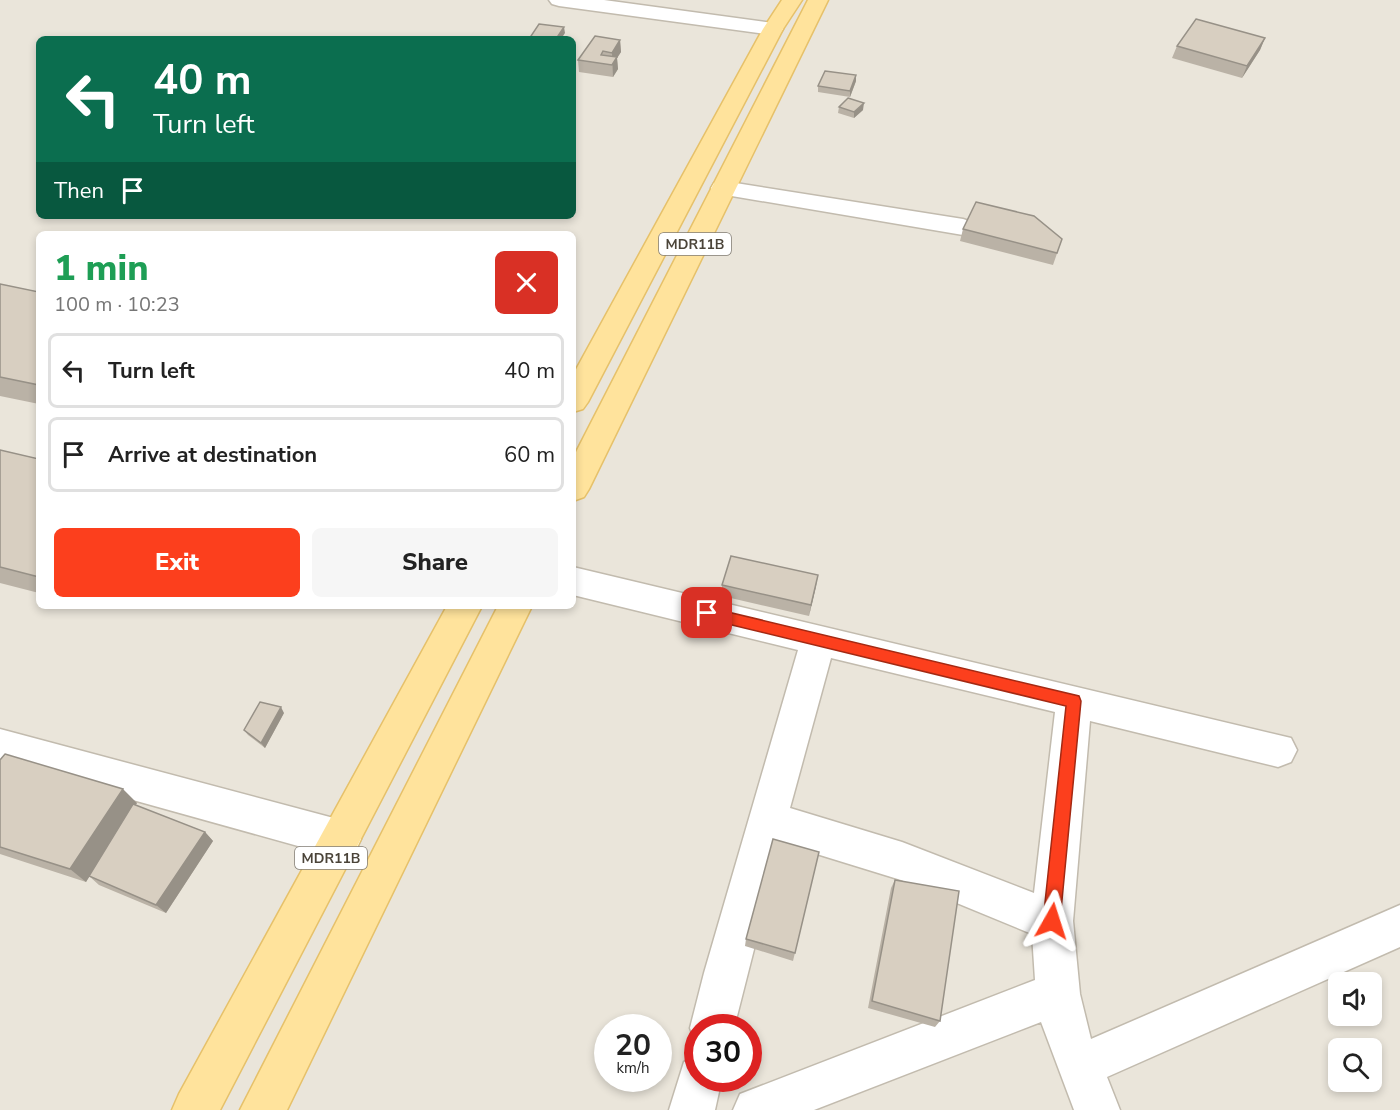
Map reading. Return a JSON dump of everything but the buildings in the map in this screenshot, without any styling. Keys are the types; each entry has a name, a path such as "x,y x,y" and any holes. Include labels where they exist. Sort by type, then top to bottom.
{"main road":[{"name":"MDR11B","path":"576,396 773,29 792,0"},
{"name":"MDR11B","path":"576,483 818,0"},
{"name":"MDR11B","path":"195,1110 463,609"},
{"name":"MDR11B","path":"263,1110 514,609"}],"street":[{"path":"560,0 773,29"},
{"path":"723,188 963,227"},
{"path":"576,582 1278,750"},
{"path":"716,1014 818,640"},
{"path":"1074,701 1052,921 1058,994 1064,1025 1097,1110"},
{"path":"0,746 341,839"},
{"path":"768,820 902,861 1052,921"},
{"path":"1081,1066 1400,926"},
{"path":"756,1110 984,1020 1058,994"},
{"path":"692,1110 696,1092"}],"shaded area":[{"path":"0,0 1400,0 1400,1110 0,1110"}],"route":[{"path":"707,613 1074,701 1052,921"}]}
